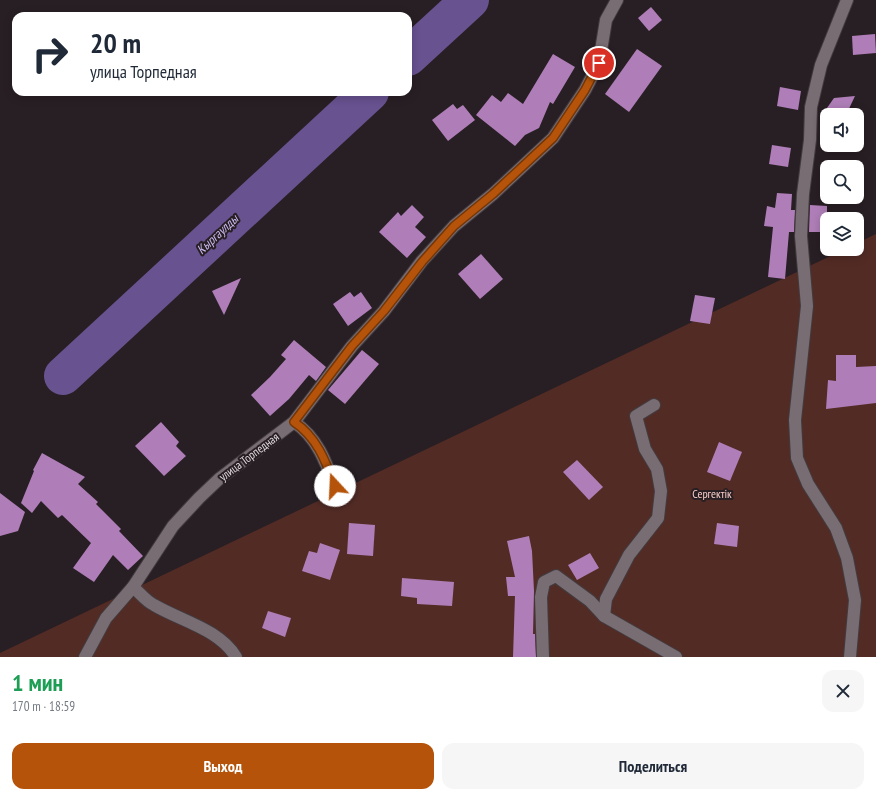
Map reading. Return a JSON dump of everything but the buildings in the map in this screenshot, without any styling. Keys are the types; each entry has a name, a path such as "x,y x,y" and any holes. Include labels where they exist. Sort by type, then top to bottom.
{"street":[{"name":"улица Торпедная","path":"85,657 106,618 133,587 173,526 219,479 294,422 352,346 384,311 422,262 454,226 493,194 553,138 585,90 599,63 606,20 616,0"},
{"path":"848,0 821,65 811,107 810,140 802,194 802,259 806,306 795,420 797,458 808,484 836,528 847,558 855,600 850,657"},
{"path":"604,616 606,600 629,555 658,518 661,491 658,469 645,449 636,416 654,405"},
{"path":"294,422 306,430 315,442 335,486"},
{"path":"543,657 541,597 544,582 556,576 590,601 604,616 676,657"},
{"path":"133,587 152,604 204,629 230,648 236,657"}],"green space":[{"name":"Сергектік","path":"876,234 876,657 0,657 0,653 830,256 864,256 864,240"}],"waterway":[{"name":"Кыргаулды","path":"412,53 470,0"},
{"name":"Кыргаулды","path":"63,376 366,96"}],"route":[{"path":"335,486 315,442 306,430 294,422 352,346 384,311 422,262 454,226 493,194 553,138 585,90 599,63"}]}
